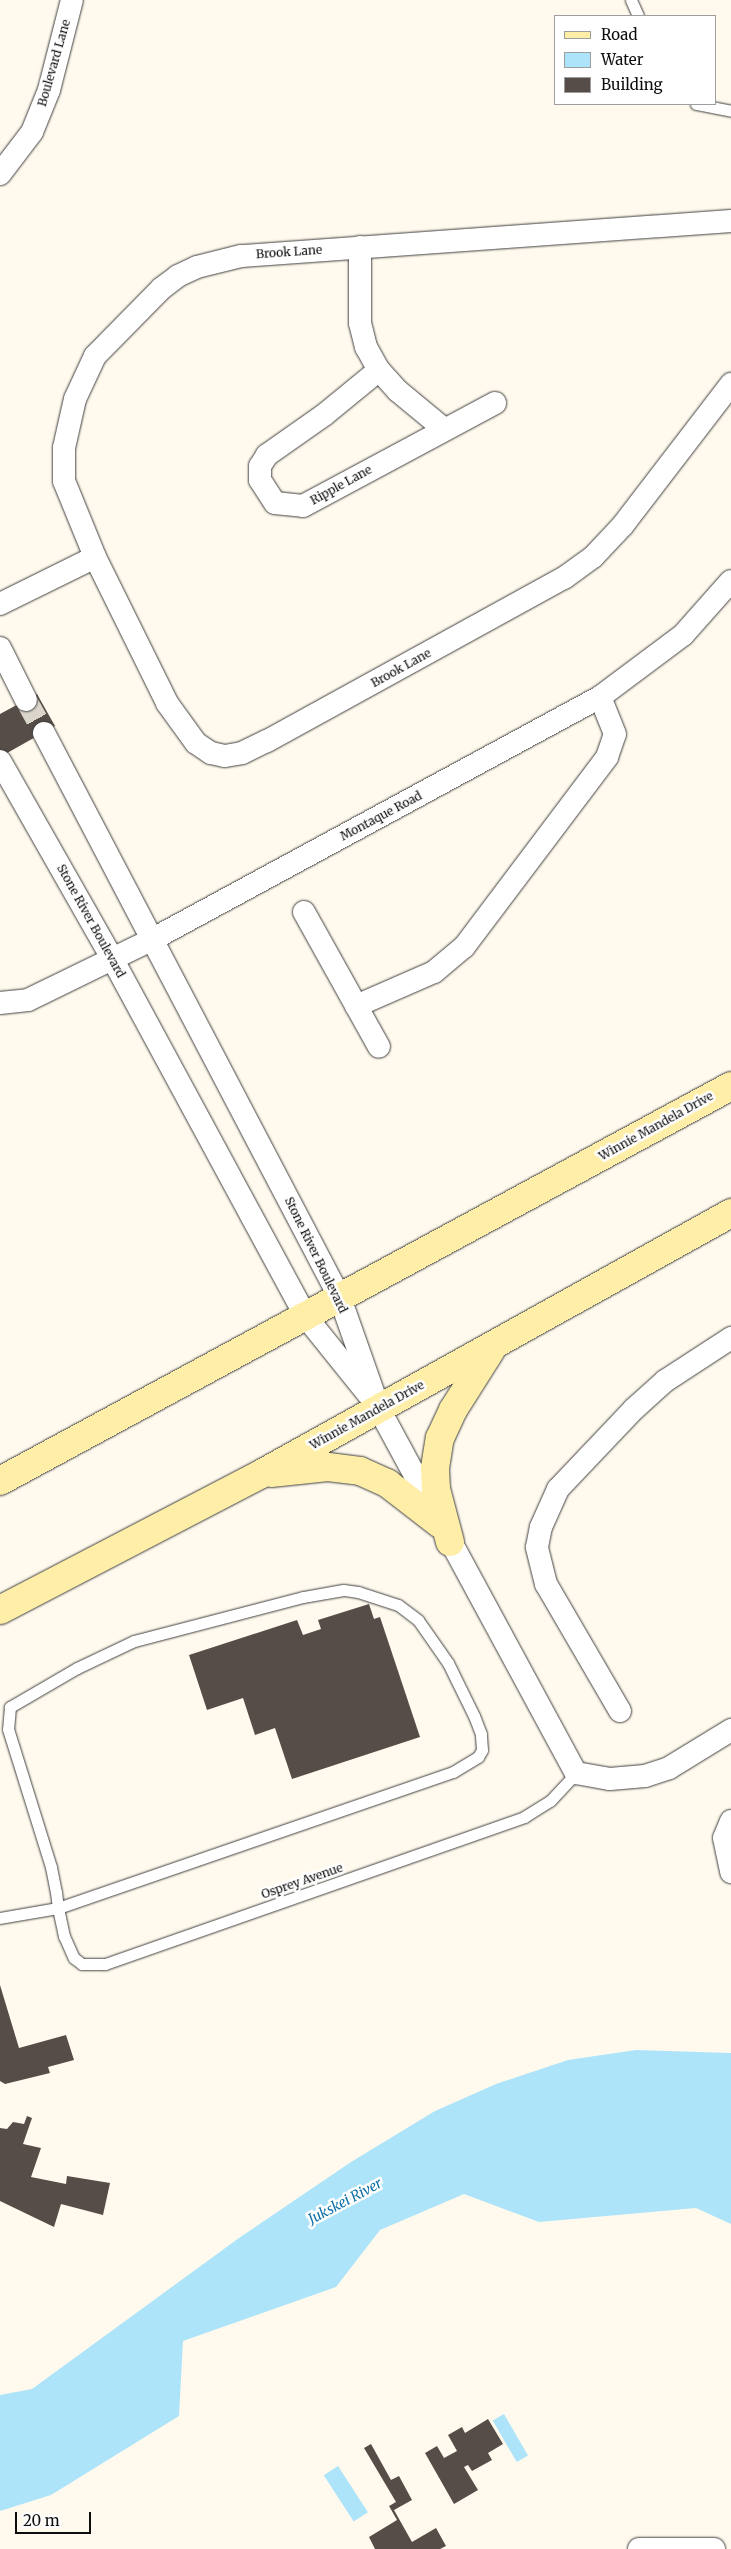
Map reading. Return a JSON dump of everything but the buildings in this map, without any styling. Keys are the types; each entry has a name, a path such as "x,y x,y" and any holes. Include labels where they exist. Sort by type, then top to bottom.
{"main road":[{"name":"Winnie Mandela Drive","path":"0,1481 731,1086"},
{"name":"Winnie Mandela Drive","path":"0,1610 261,1474 731,1213"},
{"path":"445,1533 436,1490 435,1468 440,1438 453,1410 495,1344"},
{"path":"261,1474 328,1467 360,1471 387,1483 445,1533"}],"street":[{"name":"Boulevard Lane","path":"0,174 32,132 49,90 72,0"},
{"name":"Brook Lane","path":"731,221 241,256 197,267 178,276 161,290 95,356 76,400 64,448 64,480 95,557 167,702 185,731 211,754 242,753 564,578 593,557 623,525 731,384"},
{"path":"360,247 360,323 366,347 379,370 424,414 444,429"},
{"name":"Ripple Lane","path":"379,370 324,415 266,455 260,466 260,480 275,503 303,506 495,403"},
{"path":"0,604 95,557"},
{"name":"Montaque Road","path":"0,1003 28,1000 154,940 600,697 683,634 731,581"},
{"path":"0,648 26,700"},
{"path":"356,1006 434,972 464,947 608,757 614,734 600,697"},
{"name":"Stone River Boulevard","path":"44,733 340,1298 379,1409"},
{"name":"Stone River Boulevard","path":"0,761 113,960 306,1317 379,1409"},
{"path":"304,912 379,1047"},
{"path":"620,1711 546,1584 538,1547 541,1527 558,1489 634,1409 665,1381 731,1338"},
{"path":"379,1409 576,1773 610,1779 645,1776 669,1768 731,1730"},
{"path":"731,1821 724,1838 731,1871"},
{"path":"639,2549 714,2549"}],"lane":[{"path":"631,0 638,15"},
{"path":"702,105 731,110"},
{"path":"0,1918 58,1908 453,1772 478,1757 482,1750 481,1734 474,1716 448,1663 418,1620 398,1605 358,1592 343,1590 304,1597 134,1641 77,1668 10,1707 8,1730 51,1867 58,1908"},
{"name":"Osprey Avenue","path":"58,1908 64,1936 74,1958 82,1964 105,1964 524,1817 550,1801 576,1773"}],"water":[{"name":"Jukskei River","path":"636,2050 731,2053 731,2224 696,2208 539,2222 464,2194 380,2230 336,2287 183,2341 179,2416 51,2495 0,2511 0,2395 32,2389 239,2238 351,2162 435,2111 496,2084 568,2060"},
{"path":"504,2414 528,2456 517,2462 493,2420"},
{"path":"338,2466 368,2512 354,2521 324,2475"}],"tunnel":[{"path":"26,700 44,733"}]}
